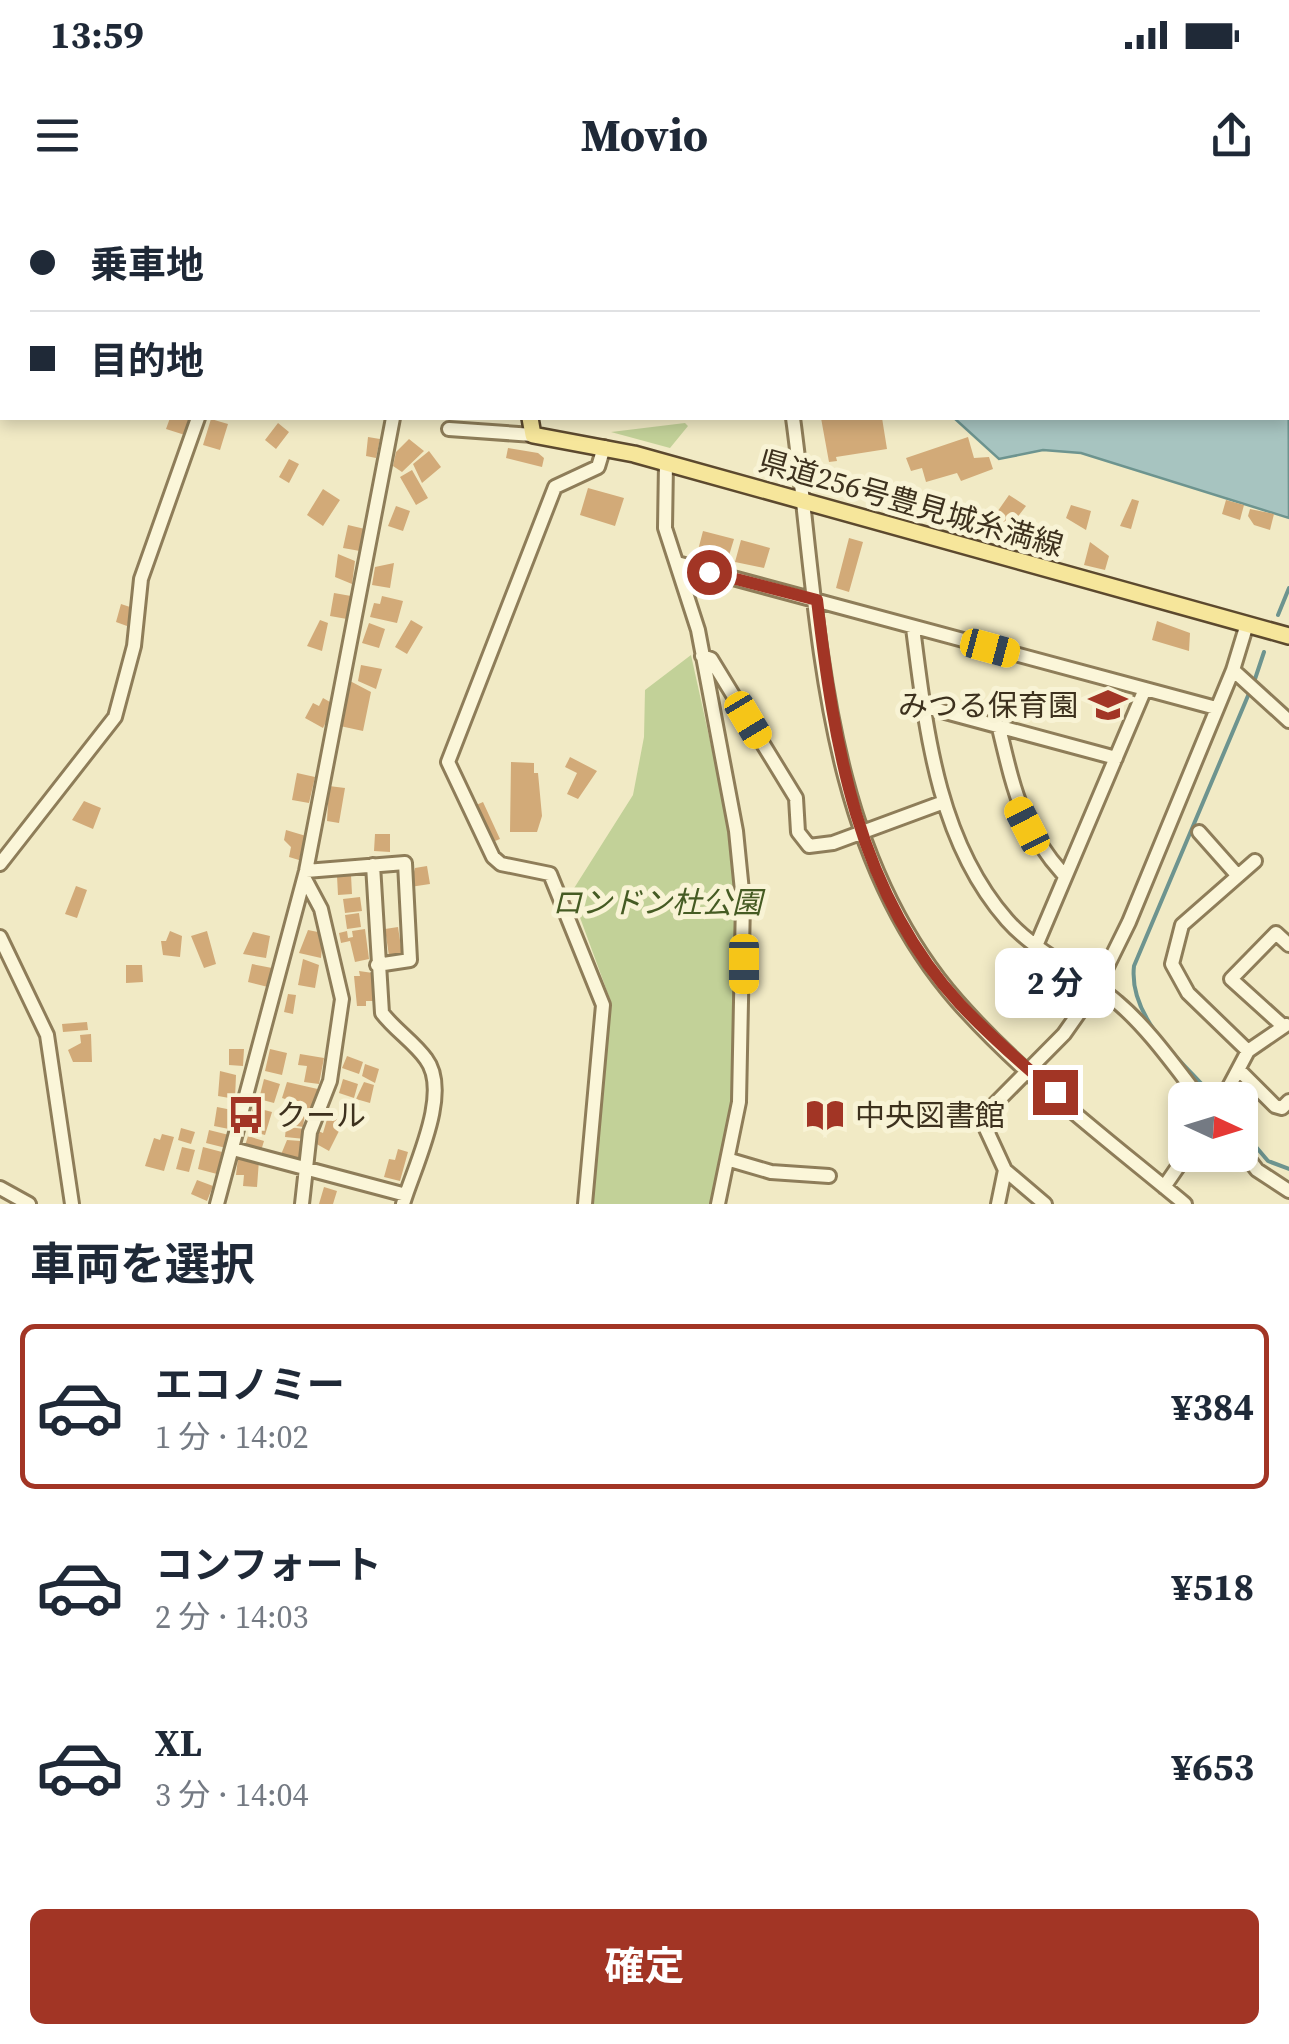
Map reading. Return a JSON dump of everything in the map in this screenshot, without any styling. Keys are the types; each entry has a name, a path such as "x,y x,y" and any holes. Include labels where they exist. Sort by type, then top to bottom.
{"main road":[{"path":"530,420 533,435"},
{"name":"県道256号豊見城糸満線","path":"533,435 604,446 1289,636"}],"street":[{"path":"0,864 116,717 134,646 141,579 197,420"},
{"path":"218,1204 306,875 393,420"},
{"path":"793,420 837,746 860,832 889,899 922,955 959,1003 1028,1069 1184,1204"},
{"path":"448,429 533,435"},
{"path":"585,1204 602,1004 550,874 501,864 493,857 448,762 555,487 598,468 604,446"},
{"path":"666,463 665,528 693,606 736,831 742,901 743,1042 730,1160 718,1204"},
{"path":"677,563 1216,708"},
{"path":"1045,1204 1006,1170 981,1118 1064,1034 1097,987 1122,937 1233,670 1246,624"},
{"path":"913,628 923,706 944,802 983,890 1010,924 1097,987 1137,1022 1186,1082"},
{"path":"702,656 711,659 796,798 798,832 809,846 944,802"},
{"path":"1233,670 1289,721"},
{"path":"1036,946 1145,689"},
{"path":"923,706 1116,758"},
{"path":"999,728 1017,806 1038,846 1064,876"},
{"path":"1199,832 1238,876"},
{"path":"1248,1051 1188,993 1172,964 1182,924 1255,861"},
{"path":"306,875 405,863 410,960 377,965"},
{"path":"233,1149 405,1199 429,1127 432,1070 428,1060 382,1013 372,865"},
{"path":"302,1204 310,1132 330,1081 342,998 320,909 306,875"},
{"path":"1234,1082 1248,1051 1286,1025 1231,979 1276,933 1289,945"},
{"path":"0,937 47,1035 72,1175 72,1204"},
{"path":"1241,1072 1275,1106 1282,1108 1289,1101"},
{"path":"730,1160 771,1172 829,1176"},
{"path":"998,1204 1006,1170"},
{"path":"1258,1171 1288,1187"},
{"path":"1164,1187 1174,1172"},
{"path":"0,1188 29,1204"}],"green space":[{"path":"685,423 688,426 670,448 611,432"},
{"name":"ロンドン杜公園","path":"691,655 730,831 739,935 735,1108 714,1204 593,1204 611,1002 571,893 633,795 644,737 645,690"}],"water":[{"path":"956,420 1289,420 1289,518 1081,453 1043,450 999,459"}],"building":[{"path":"169,420 190,420 185,435 166,429"},
{"path":"211,420 228,424 220,450 203,445"},
{"path":"821,420 882,420 887,449 836,457 837,461 829,462"},
{"path":"278,423 289,432 276,449 265,440"},
{"path":"368,437 380,439 376,458 366,456"},
{"path":"968,437 974,458 989,457 993,469 961,481 957,473 926,482 922,468 911,471 906,458"},
{"path":"409,439 424,451 402,472 393,466 396,452"},
{"path":"508,448 538,453 544,458 542,467 506,458"},
{"path":"429,451 441,467 422,483 413,464"},
{"path":"289,459 299,464 289,483 279,477"},
{"path":"412,470 428,498 416,505 400,477"},
{"path":"588,488 624,498 615,526 580,515"},
{"path":"323,489 340,500 323,526 307,515"},
{"path":"1009,495 1026,506 1000,540 986,528"},
{"path":"1132,499 1139,501 1131,529 1120,526"},
{"path":"1226,500 1244,505 1240,520 1222,514"},
{"path":"1071,505 1091,511 1086,530 1066,518"},
{"path":"396,506 410,511 403,531 388,526"},
{"path":"1250,509 1274,514 1270,530 1254,525 1248,516"},
{"path":"348,525 365,529 360,551 343,548"},
{"path":"703,531 734,539 727,562 697,554"},
{"path":"849,538 863,542 849,592 836,588"},
{"path":"741,540 770,548 764,568 735,562"},
{"path":"1090,542 1109,556 1105,570 1084,565"},
{"path":"338,554 355,561 352,584 335,577"},
{"path":"394,563 390,588 372,585 375,567"},
{"path":"334,593 351,596 347,619 330,616"},
{"path":"382,596 403,601 397,623 370,617 374,603 380,604"},
{"path":"121,604 133,608 127,626 116,622"},
{"path":"320,620 328,623 322,651 307,646"},
{"path":"411,620 423,627 407,654 395,647"},
{"path":"1157,621 1190,633 1189,651 1152,640"},
{"path":"369,623 385,629 379,648 362,643"},
{"path":"361,665 382,669 376,689 358,681"},
{"path":"350,681 371,692 363,731 340,726"},
{"path":"323,698 330,702 331,712 323,728 305,718 313,703 319,706"},
{"path":"570,757 597,771 578,799 567,794 577,773 565,767"},
{"path":"511,762 534,763 534,773 538,773 542,816 537,832 510,832"},
{"path":"297,773 315,777 309,803 292,800"},
{"path":"329,786 345,788 339,823 327,821"},
{"path":"84,801 101,808 93,829 72,820"},
{"path":"483,802 500,839 490,843 474,806"},
{"path":"286,830 306,836 299,860 289,857 291,847 284,840"},
{"path":"375,834 390,834 390,852 374,851"},
{"path":"427,866 430,884 410,887 415,868"},
{"path":"351,875 352,894 338,895 337,876"},
{"path":"76,886 87,890 77,918 65,914"},
{"path":"360,897 362,911 345,913 343,899"},
{"path":"359,913 361,927 347,929 345,915"},
{"path":"398,927 402,954 389,956 385,929"},
{"path":"365,929 369,959 355,962 350,941 341,943 339,933 347,931 348,938 353,937 352,931"},
{"path":"308,930 323,933 321,958 299,953"},
{"path":"170,931 182,936 180,957 163,955 161,941 166,941"},
{"path":"207,931 216,964 204,968 191,936"},
{"path":"253,932 270,936 266,958 243,954"},
{"path":"303,959 319,965 315,988 298,985"},
{"path":"252,964 272,968 268,987 248,982"},
{"path":"126,965 142,965 143,982 126,983"},
{"path":"359,971 373,973 375,1001 366,1001 366,1006 357,1006 354,976 360,976"},
{"path":"288,994 296,995 293,1014 284,1012"},
{"path":"87,1022 88,1030 63,1032 62,1024"},
{"path":"91,1034 92,1062 73,1062 68,1050 81,1043 80,1035"},
{"path":"229,1049 244,1049 243,1066 229,1065"},
{"path":"270,1049 287,1053 282,1075 265,1071"},
{"path":"300,1054 324,1058 319,1084 304,1082 307,1066 298,1065"},
{"path":"347,1056 363,1062 359,1074 342,1068"},
{"path":"365,1064 379,1069 375,1083 362,1076"},
{"path":"220,1071 236,1075 235,1099 218,1096"},
{"path":"264,1079 280,1084 274,1103 259,1099"},
{"path":"343,1079 358,1084 354,1098 339,1093"},
{"path":"287,1082 322,1090 314,1115 289,1107 291,1101 282,1098"},
{"path":"364,1082 374,1085 370,1103 356,1099"},
{"path":"217,1107 232,1110 229,1129 214,1126"},
{"path":"253,1107 272,1112 265,1135 247,1130"},
{"path":"285,1111 305,1113 303,1127 284,1124"},
{"path":"328,1116 344,1121 329,1151 313,1142 318,1131 323,1133"},
{"path":"286,1127 306,1129 305,1139 285,1137"},
{"path":"181,1128 195,1132 191,1144 178,1140"},
{"path":"209,1130 229,1135 226,1148 206,1143"},
{"path":"162,1134 174,1137 164,1171 145,1166 154,1138 160,1140"},
{"path":"248,1136 264,1141 260,1154 244,1149"},
{"path":"287,1140 301,1141 300,1159 280,1157"},
{"path":"182,1147 195,1150 189,1172 176,1169"},
{"path":"203,1147 222,1152 217,1174 198,1169"},
{"path":"398,1149 408,1152 400,1181 384,1177 389,1159 395,1160"},
{"path":"238,1158 259,1160 257,1187 243,1186 244,1175 236,1175"},
{"path":"197,1180 213,1186 207,1201 191,1194"},
{"path":"324,1187 337,1191 333,1204 319,1204"}],"waterway":[{"path":"1278,615 1289,588"},
{"path":"1255,679 1264,652"},
{"path":"1200,1082 1149,1021 1134,985 1134,966 1250,691"},
{"path":"1258,1149 1268,1161 1289,1169"}],"place":[{"name":"みつる保育園","path":"1108,705"},
{"name":"クール","path":"246,1115"},
{"name":"中央図書館","path":"825,1115"}],"route":[{"path":"709,572 817,600 846,784 860,832 889,899 922,955 959,1003 1055,1092"}]}
